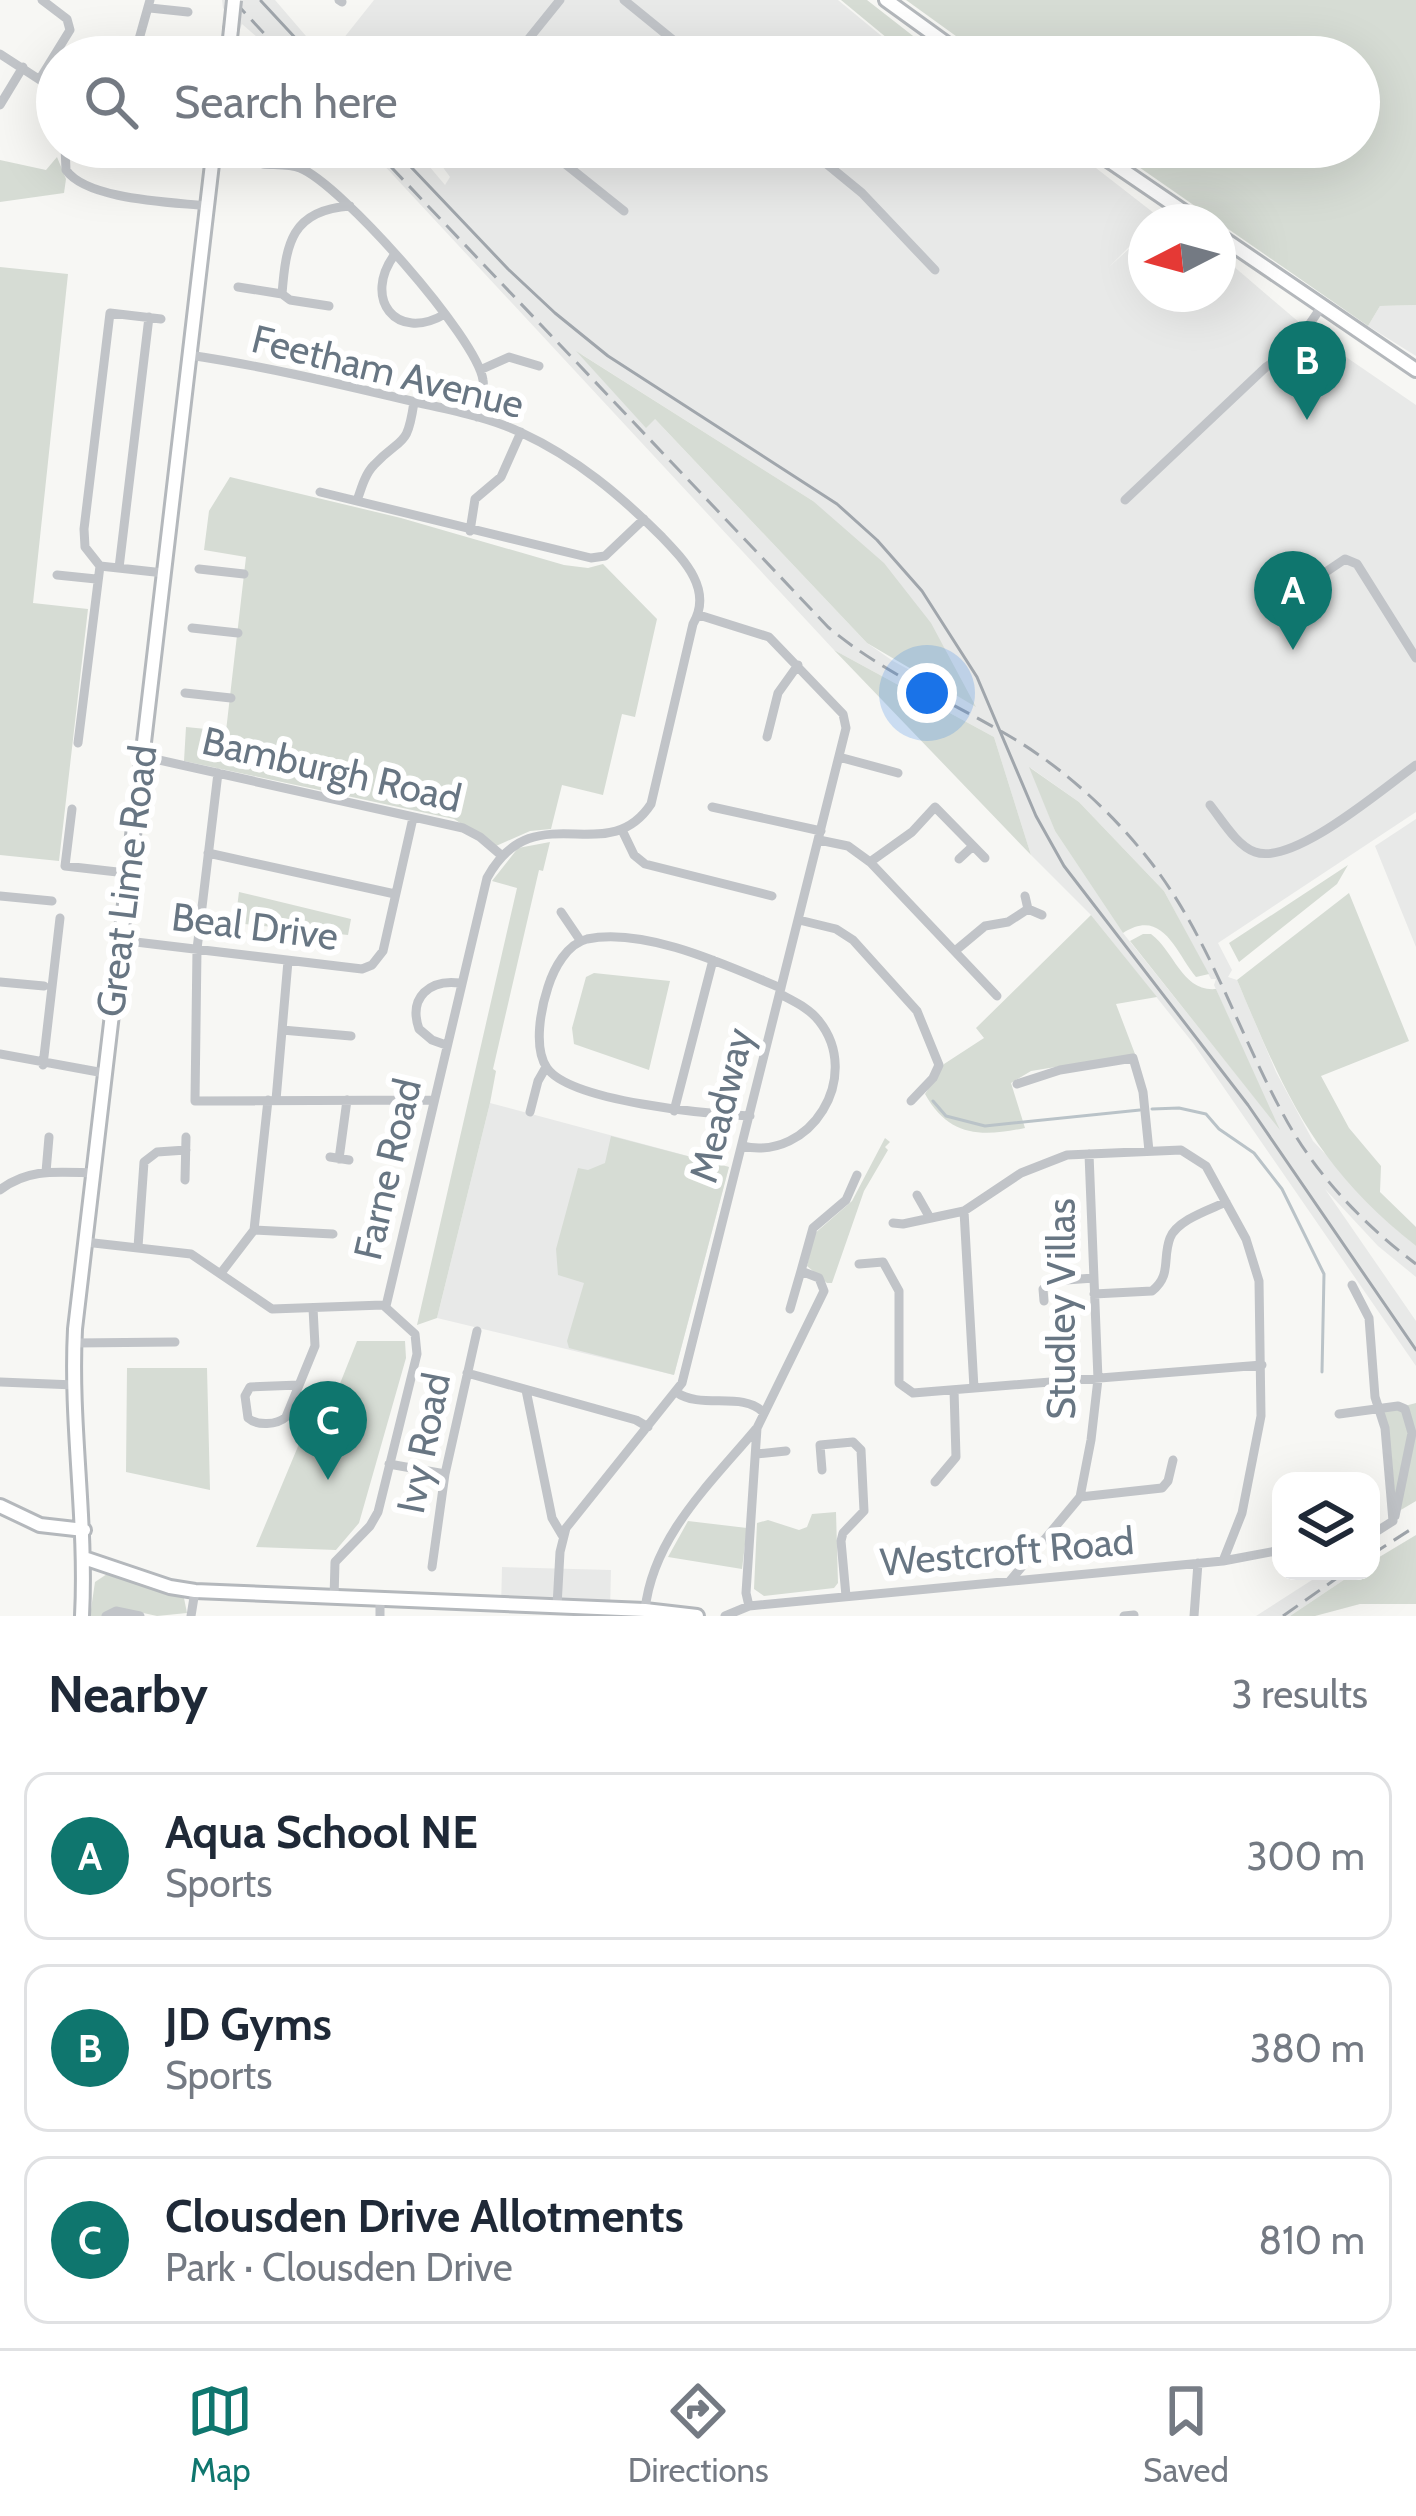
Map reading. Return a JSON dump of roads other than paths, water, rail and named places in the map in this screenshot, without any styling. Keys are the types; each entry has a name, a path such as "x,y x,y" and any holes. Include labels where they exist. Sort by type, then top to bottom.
{"main road":[{"path":"230,36 234,0"},
{"path":"886,0 936,36"},
{"name":"Great Lime Road","path":"82,1616 84,1530 75,1343 212,168"},
{"path":"1120,168 1173,204"},
{"path":"1236,247 1416,370"},
{"path":"60,1528 83,1506"},
{"path":"0,1507 34,1523 84,1530"},
{"path":"84,1558 195,1591 380,1600 419,1609 557,1606 576,1612 645,1610 697,1616"},
{"path":"84,1585 109,1564"}],"street":[{"path":"42,0 58,4 67,19 69,36"},
{"path":"531,36 560,0"},
{"path":"624,0 668,36"},
{"path":"140,36 150,4 182,12 175,24"},
{"path":"0,54 36,74"},
{"path":"0,105 23,67"},
{"path":"66,168 82,184 150,200 207,206"},
{"path":"301,168 350,206 446,314 481,370 484,387 476,417"},
{"path":"570,168 624,211"},
{"path":"832,168 935,269"},
{"path":"282,294 288,242 298,226 328,207 350,206"},
{"path":"395,254 383,270 380,286 389,311 396,318 422,324 446,314"},
{"path":"238,287 329,307"},
{"path":"1125,500 1266,367 1291,351 1322,306"},
{"path":"119,568 155,318 110,314 79,538 100,566 164,573"},
{"name":"Feetham Avenue","path":"190,355 294,373 521,432 608,484 644,519 693,572 699,591 698,615"},
{"path":"481,370 509,357 539,366"},
{"path":"357,501 374,464 409,434 414,402"},
{"path":"470,531 475,499 501,477 521,432"},
{"path":"320,492 598,559 644,519"},
{"path":"1314,580 1346,559 1357,564 1416,658"},
{"path":"92,738 78,740 100,566"},
{"path":"199,569 244,574"},
{"path":"57,575 96,579"},
{"path":"501,855 527,837 622,830 636,823 651,804 698,615"},
{"name":"Meadway","path":"676,1392 846,728 843,713 779,645 758,632 698,615"},
{"path":"192,628 238,633"},
{"path":"767,737 778,693 798,665"},
{"path":"185,693 230,698"},
{"name":"Bamburgh Road","path":"141,756 463,828 501,855"},
{"path":"839,757 898,773"},
{"path":"1210,806 1246,848 1264,854 1288,851 1416,765"},
{"path":"218,773 197,949 195,1101 433,1100"},
{"path":"712,807 848,846 870,862 997,996"},
{"path":"870,862 912,832 935,807 985,858"},
{"path":"72,809 65,866 126,873"},
{"name":"Beal Drive","path":"119,940 362,969 372,965 383,951 412,818"},
{"path":"622,830 634,855 645,864 772,896"},
{"path":"959,859 973,846"},
{"path":"208,853 395,894"},
{"name":"Farne Road","path":"386,1306 481,896 501,855"},
{"path":"0,896 36,906 52,902"},
{"path":"1025,896 1028,909"},
{"path":"955,951 985,926 1008,922 1028,909"},
{"path":"1028,909 1042,915"},
{"path":"561,912 580,940"},
{"path":"43,1065 60,918"},
{"path":"799,920 836,929 853,940 917,1011 939,1065 911,1101"},
{"path":"530,1112 546,1067 540,1038 549,984 559,963 580,940 621,938 712,960 781,991 813,1014 828,1036 835,1067 831,1095 817,1120 791,1141 771,1148 742,1146"},
{"path":"674,1111 712,960"},
{"path":"220,1273 254,1229 288,961"},
{"path":"29,985 30,971"},
{"path":"0,982 44,986"},
{"name":"Farne Road","path":"446,1045 419,1029 417,1002 436,983 460,983"},
{"path":"282,1030 351,1036"},
{"path":"0,1054 104,1073"},
{"path":"1017,1084 1060,1070 1133,1058 1143,1092 1149,1151"},
{"path":"546,1067 592,1091 674,1111 750,1116"},
{"path":"339,1159 347,1100"},
{"path":"46,1172 49,1137"},
{"path":"184,1180 186,1137"},
{"path":"138,1247 141,1167 157,1152 185,1150"},
{"path":"893,1222 964,1210 1048,1160 1181,1150 1206,1166 1246,1239 1258,1281 1262,1365 1254,1462 1242,1513 1223,1561"},
{"name":"Studley Villas","path":"1010,1581 1080,1496 1091,1439 1097,1379 1089,1154"},
{"path":"0,1190 21,1177 46,1172 92,1173"},
{"path":"790,1309 799,1296 813,1228 846,1200 857,1175"},
{"path":"917,1195 930,1218"},
{"path":"1094,1294 1152,1291 1167,1272 1169,1239 1178,1227 1226,1202"},
{"path":"964,1210 974,1388"},
{"path":"254,1229 333,1234"},
{"path":"85,1243 190,1254 266,1307 386,1306 413,1330 418,1343 374,1520 335,1562 334,1598"},
{"path":"859,1264 883,1262 897,1283 899,1383 913,1393 1262,1365"},
{"path":"741,1611 747,1586 757,1428 824,1291 819,1278 801,1271"},
{"name":"Studley Villas","path":"1044,1300 1043,1289 1052,1281 1094,1278"},
{"path":"1352,1285 1369,1318 1393,1521"},
{"path":"299,1384 250,1387 245,1396 248,1418 256,1423 284,1419 299,1384 315,1346 314,1308"},
{"name":"Ivy Road","path":"433,1567 445,1474 477,1331"},
{"path":"75,1343 175,1342"},
{"path":"467,1373 648,1427"},
{"path":"0,1382 75,1385"},
{"path":"526,1390 554,1525 562,1535"},
{"path":"935,1482 956,1456 954,1390"},
{"path":"557,1606 562,1535 676,1392 689,1400 752,1404 763,1412"},
{"path":"1339,1414 1404,1407 1412,1430 1393,1521 1380,1529"},
{"path":"645,1610 650,1573 676,1526 757,1428"},
{"path":"821,1470 820,1445 853,1442 862,1450 865,1511 841,1541 846,1596"},
{"path":"756,1454 786,1451"},
{"path":"1080,1496 1162,1487 1173,1460"},
{"path":"389,1465 445,1474"},
{"name":"Westcroft Road","path":"725,1616 846,1596 1223,1561 1272,1552"},
{"path":"1194,1616 1198,1563"},
{"path":"191,1616 195,1591"},
{"path":"380,1600 380,1616"},
{"path":"106,1616 119,1611 140,1616"},
{"path":"1124,1616 1133,1615"}],"waterway":[{"path":"933,1101 946,1116 985,1126 1140,1110"},
{"path":"1152,1109 1206,1114 1254,1153 1282,1189 1324,1274 1322,1372"}],"tram line":[{"path":"261,1 294,36"},
{"path":"412,168 555,313 608,356 837,504 922,591 977,677 1036,816 1064,866 1248,1105 1416,1350"}],"railway":[{"path":"233,0 266,36"},
{"path":"392,168 828,627 896,674 1034,752 1117,823 1187,917 1266,1081 1310,1157 1359,1214 1416,1264"},
{"path":"1380,1549 1416,1526"},
{"path":"1283,1616 1334,1580"}],"place":[{"name":"JD Gyms","path":"1307,420"},
{"name":"Aqua School NE","path":"1293,650"},
{"name":"Clousden Drive Allotments","path":"328,1480"}]}
